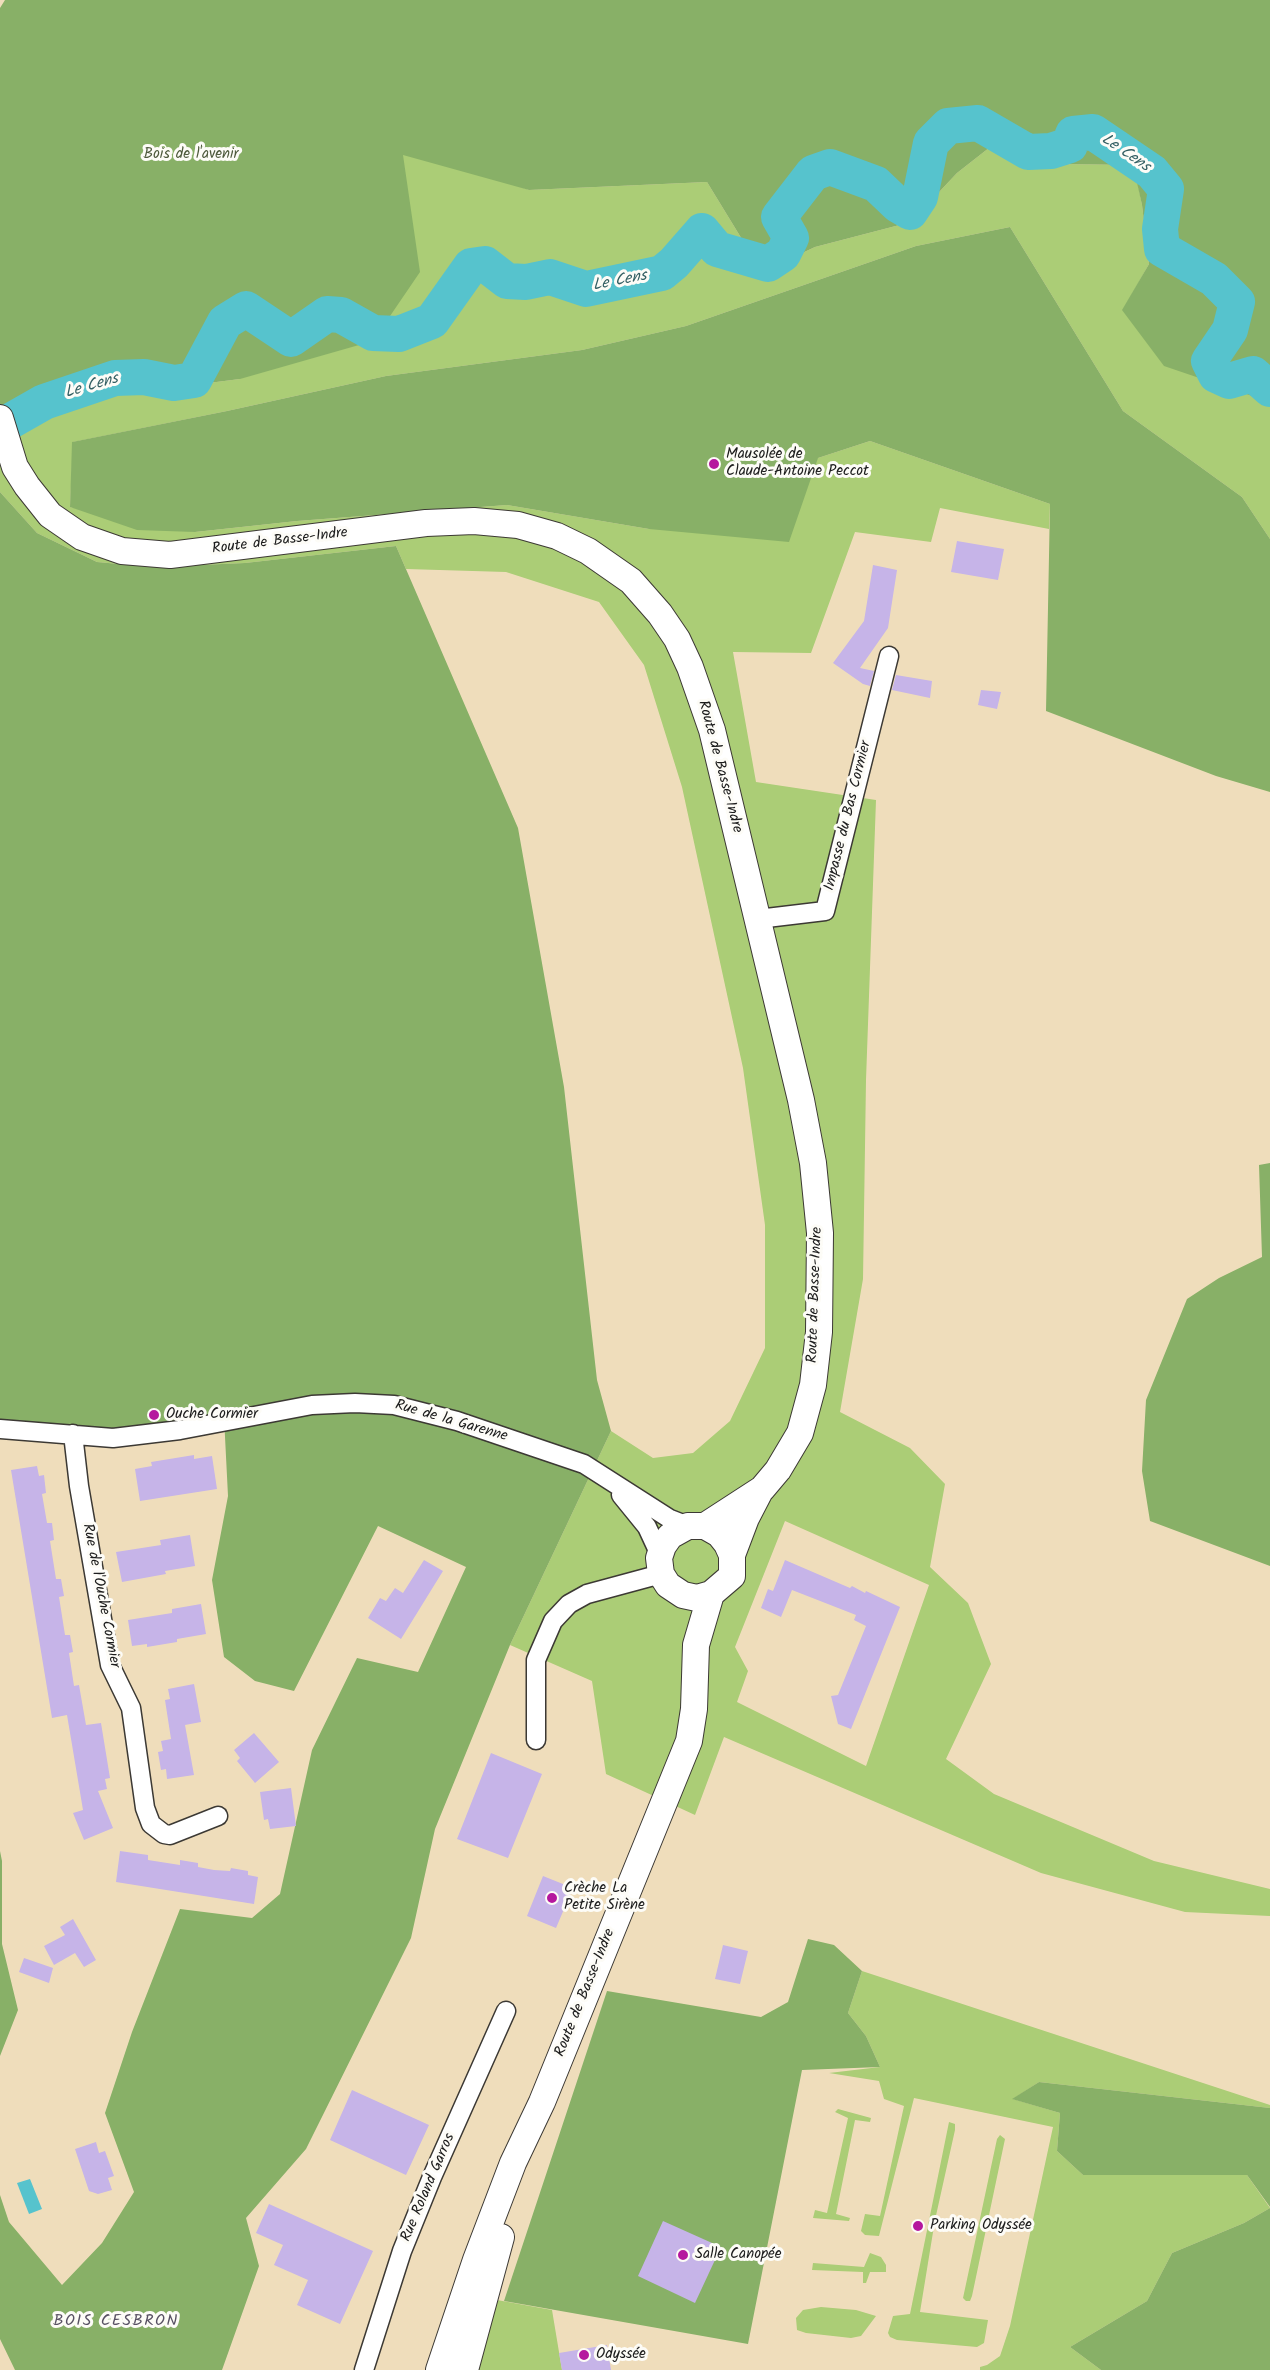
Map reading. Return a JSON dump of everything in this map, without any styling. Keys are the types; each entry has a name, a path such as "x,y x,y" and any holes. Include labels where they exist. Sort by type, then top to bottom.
{"main road":[{"name":"Route de Basse-Indre","path":"0,418 15,467 50,515 82,537 122,551 170,555 426,523 474,521 518,525 557,536 588,551 631,581 660,614 677,639 690,667 712,730 758,919 807,1132 813,1163 820,1233 819,1332 813,1385 800,1433 778,1470 762,1488 746,1518 732,1556"},
{"name":"Route de Basse-Indre","path":"697,1526 762,1488"},
{"path":"697,1526 719,1534 727,1544 732,1556 732,1576 711,1594 697,1598 683,1595 666,1573 663,1546 670,1536 697,1526"},
{"name":"Route de Basse-Indre","path":"666,1573 696,1645"},
{"name":"Route de Basse-Indre","path":"439,2370 476,2260 513,2163 542,2102 689,1741 694,1709 696,1645 711,1594"},
{"name":"Route de Basse-Indre","path":"465,2370 497,2249 525,2167 542,2102"}],"street":[{"name":"Impasse du Bas Cormier","path":"758,919 825,911 889,656"},
{"name":"Rue de la Garenne","path":"0,1430 113,1438 180,1430 312,1405 355,1403 394,1405 457,1421 584,1464 670,1519 697,1526"},
{"name":"Rue de l'Ouche Cormier","path":"73,1434 79,1486 110,1665 130,1708 145,1808 151,1824 164,1834 170,1835 219,1816"},
{"name":"Rue de la Garenne","path":"608,1480 647,1527 666,1573"},
{"path":"536,1740 536,1660 553,1621 568,1604 587,1594 666,1573"},
{"name":"Rue Roland Garros","path":"364,2370 406,2242 432,2177 506,2010"}],"green space":[{"name":"Bois de l'avenir","path":"5,0 1270,0 1270,404 1267,401 1164,366 1122,310 1149,264 1142,205 1133,165 1058,164 994,144 957,173 911,222 815,247 762,272 707,182 529,190 403,155 420,272 373,341 240,379 75,400 0,443 0,8"},
{"name":"Bois de l'avenir","path":"31,0 529,190 707,182 762,272 815,247 911,222 957,173 994,144 1058,164 1134,165 1142,205 1149,264 1123,310 1270,404 1270,539 1242,497 1123,411 1010,227 916,246 686,326 582,350 386,376 73,442 70,507 195,532 297,521 507,505 649,529 818,458 870,441 1050,504 1049,529 940,508 931,542 855,532 811,653 733,652 756,782 876,800 866,1080 863,1279 840,1412 910,1448 945,1484 930,1567 968,1603 991,1664 946,1759 994,1794 1154,1861 1270,1889 1270,1916 1185,1912 1041,1873 724,1737 695,1815 606,1774 592,1681 510,1645 611,1431 653,1458 693,1453 730,1421 765,1348 765,1225 743,1068 682,787 644,665 599,602 506,572 406,569 396,546 245,563 153,567 97,562 37,533 0,492 0,443 75,400 240,379","holes":["785,1521 929,1585 866,1766 737,1702 748,1671 735,1647"]},
{"path":"1010,227 1123,411 1242,497 1270,539 1270,792 1216,776 1046,711 1050,504 870,441 818,458 789,542 649,529 507,505 297,521 195,532 137,530 70,507 72,442 386,376 582,350 686,326 916,246"},
{"path":"0,492 37,533 97,562 153,567 245,563 396,546 518,828 564,1087 597,1380 611,1431 510,1645 435,1829 411,1938 306,2149 246,2218 259,2266 222,2370 15,2370 0,2339 0,2195 9,2222 62,2285 102,2243 134,2192 105,2113 132,2032 180,1909 252,1918 280,1894 312,1750 357,1658 418,1672 466,1567 378,1526 294,1691 255,1681 224,1657 212,1580 228,1496 224,1417 72,1432 0,1419"},
{"path":"1270,1163 1270,1566 1150,1521 1142,1471 1146,1400 1187,1299 1219,1278 1262,1257 1259,1165"},
{"path":"0,1851 2,1944 18,2010 0,2056"},
{"path":"808,1939 834,1945 862,1971 848,2013 866,2036 880,2067 802,2070 748,2344 504,2301 607,1991 761,2017 788,2002"},
{"path":"862,1971 1270,2105 1270,2108 1039,2082 1013,2099 1060,2113 1057,2151 1083,2175 1247,2175 1270,2208 1244,2223 1172,2253 1147,2301 1070,2347 1101,2370 980,2370 980,2367 1000,2356 1010,2326 1053,2127 914,2098 879,2236 865,2235 861,2231 865,2214 880,2216 904,2106 884,2099 879,2081 829,2073 880,2067 866,2036 848,2013"},
{"path":"1039,2082 1270,2108 1270,2207 1247,2175 1083,2175 1057,2151 1060,2113 1012,2099"},
{"path":"838,2109 871,2118 870,2122 855,2120 836,2214 850,2218 849,2221 813,2218 815,2210 827,2213 848,2118 835,2112"},
{"path":"949,2122 955,2124 955,2130 935,2220 920,2312 988,2320 984,2343 977,2347 897,2340 890,2337 888,2333 893,2316 910,2314"},
{"path":"1000,2135 1005,2139 972,2296 970,2301 966,2301 963,2298 997,2139"},
{"path":"1270,2208 1270,2370 1101,2370 1070,2347 1147,2301 1172,2253 1244,2223"},
{"path":"870,2253 881,2257 886,2265 886,2272 870,2272 866,2283 863,2283 863,2272 812,2270 813,2263 864,2267"},
{"path":"497,2300 552,2310 562,2370 477,2370"},
{"path":"821,2307 856,2310 876,2316 861,2336 851,2338 797,2330 796,2318 803,2310"}],"water":[{"path":"30,2179 42,2209 29,2214 17,2183"}],"building":[{"path":"957,541 1004,549 998,580 951,572"},
{"path":"873,565 897,570 888,628 860,668 874,671 870,686 863,684 833,663 864,621"},
{"path":"896,675 932,681 930,698 892,690"},
{"path":"981,690 1001,692 997,709 978,705"},
{"path":"194,1455 194,1459 212,1456 217,1489 140,1501 135,1469 152,1466 151,1462"},
{"path":"37,1466 39,1476 44,1475 46,1493 42,1494 47,1523 52,1523 54,1540 50,1541 56,1579 61,1579 64,1596 59,1597 65,1635 70,1635 73,1652 69,1653 74,1686 79,1685 86,1725 101,1723 110,1778 105,1779 107,1789 98,1791 113,1828 84,1840 73,1813 83,1810 67,1715 52,1718 11,1470"},
{"path":"190,1535 195,1566 122,1582 116,1552 161,1545 160,1540"},
{"path":"424,1560 443,1571 401,1639 368,1618 380,1598 386,1601 395,1588 403,1593"},
{"path":"785,1560 850,1588 852,1586 865,1593 866,1591 900,1607 851,1729 838,1724 831,1696 838,1695 866,1626 854,1620 856,1615 792,1590 781,1617 761,1608 768,1589 773,1591"},
{"path":"201,1604 206,1634 147,1647 147,1644 132,1646 128,1620 172,1613 172,1609"},
{"path":"194,1684 201,1722 185,1725 194,1775 167,1779 166,1769 161,1770 158,1752 163,1751 161,1741 171,1739 165,1700 170,1699 168,1689"},
{"path":"254,1733 279,1762 255,1783 237,1761 240,1758 234,1750"},
{"path":"491,1753 542,1774 508,1858 457,1839"},
{"path":"291,1788 296,1826 270,1829 268,1819 264,1820 260,1792"},
{"path":"120,1851 148,1855 148,1860 180,1865 180,1860 198,1863 198,1867 214,1870 230,1871 231,1868 248,1871 248,1875 258,1877 254,1904 116,1882"},
{"name":"Crèche La Petite Sirène","path":"543,1876 573,1888 556,1928 527,1916"},
{"path":"73,1919 96,1960 84,1967 75,1953 54,1965 44,1946 65,1935 60,1927"},
{"path":"723,1945 748,1951 740,1984 715,1979"},
{"path":"24,1958 53,1968 49,1983 19,1972"},
{"path":"352,2090 429,2125 406,2175 330,2140"},
{"path":"96,2142 99,2153 105,2151 114,2176 108,2178 112,2190 98,2194 89,2191 75,2149"},
{"path":"269,2204 373,2251 340,2324 297,2305 308,2280 274,2265 283,2245 256,2233"},
{"name":"Salle Canopée","path":"663,2221 721,2247 695,2303 638,2276"},
{"name":"Odyssée","path":"607,2345 611,2370 562,2370 559,2353"}],"waterway":[{"name":"Le Cens","path":"0,427 44,402 115,378 144,377 174,383 194,380 225,322 246,309 291,339 327,314 341,315 373,333 399,334 432,321 471,266 485,264 507,281 526,282 550,277 586,289 662,273 702,231 717,249 768,264 783,254 791,238 779,217 813,173 830,167 876,184 898,205 910,212 920,197 931,143 948,126 978,123 1028,152 1051,151 1070,145 1073,134 1093,132 1152,172 1166,189 1160,229 1162,249 1214,279 1237,302 1230,330 1209,361 1216,375 1229,381 1253,374 1270,389"}],"place":[{"name":"Mausolée de Claude-Antoine Peccot","path":"714,464"},
{"name":"Ouche Cormier","path":"154,1415"},
{"name":"Crèche La Petite Sirène","path":"552,1898"},
{"name":"Parking Odyssée","path":"918,2226"},
{"name":"Salle Canopée","path":"683,2255"},
{"name":"Odyssée","path":"584,2355"}],"district":[{"name":"BOIS CESBRON","path":"116,2322"}]}
